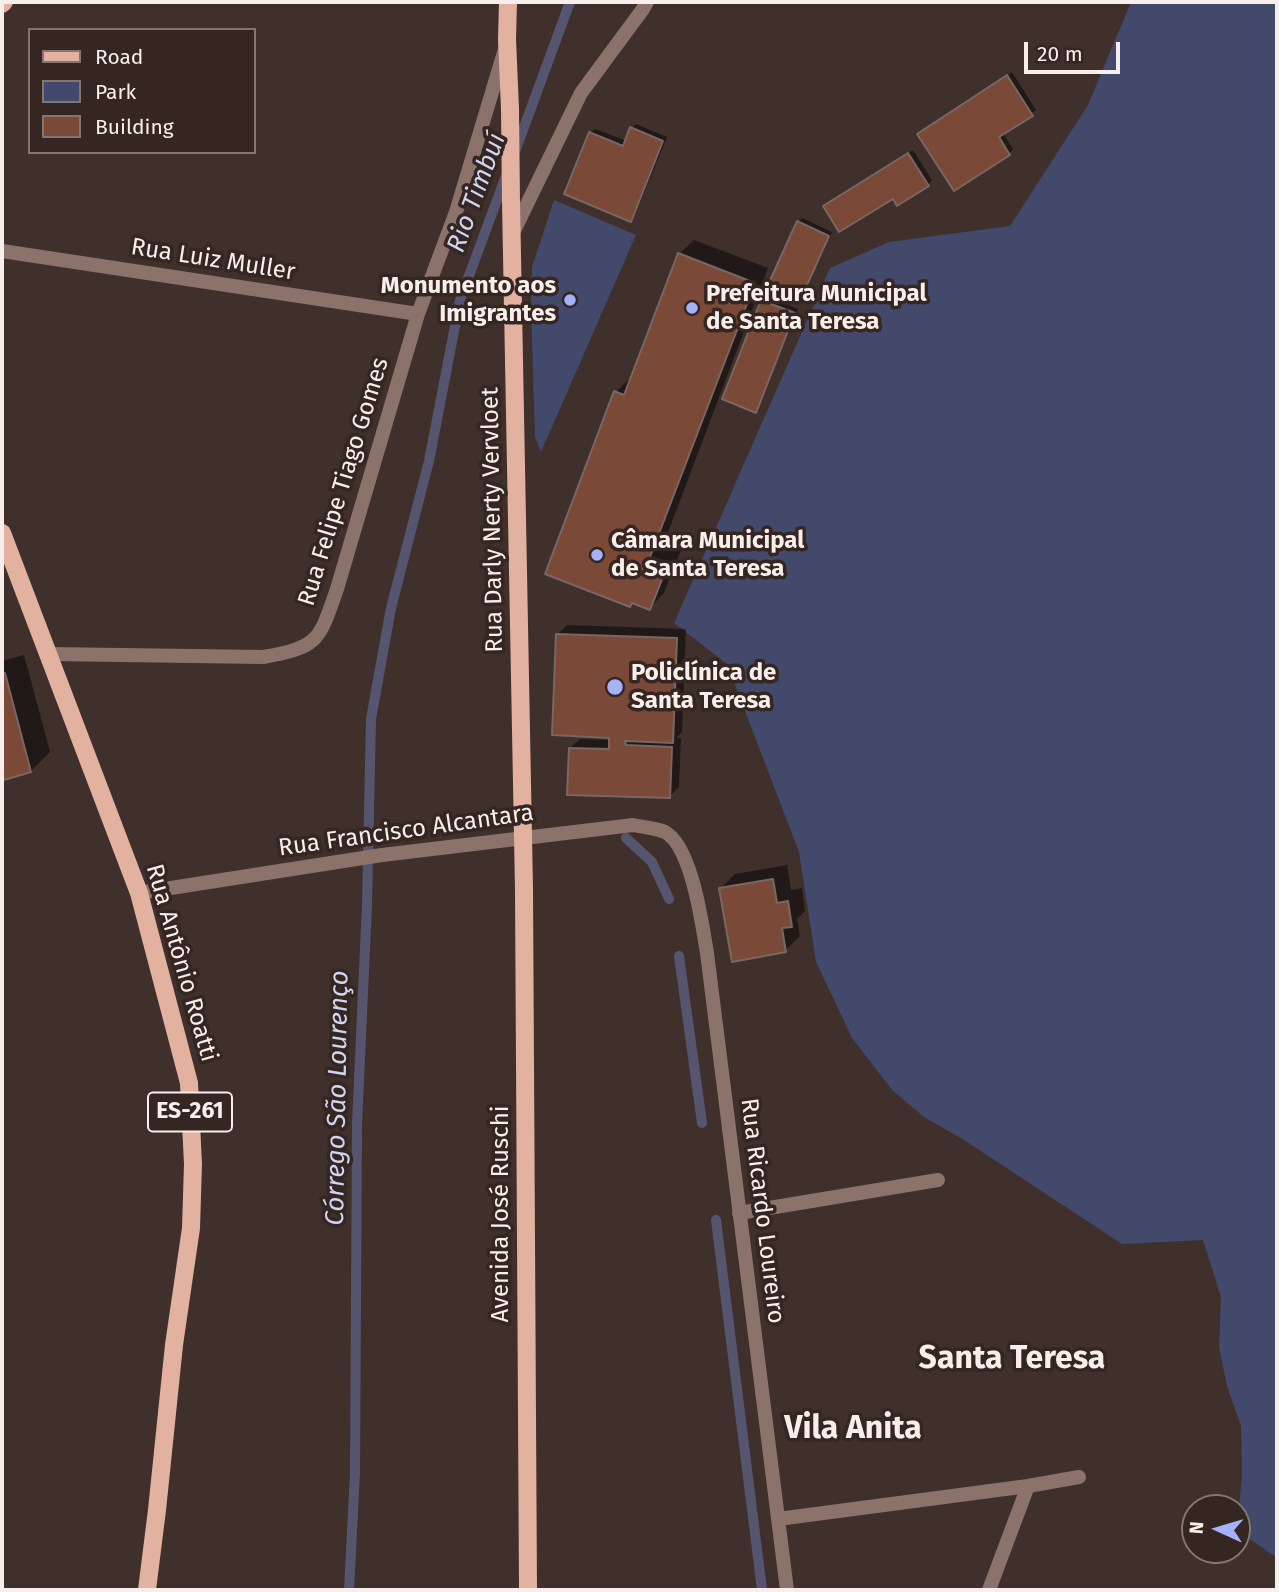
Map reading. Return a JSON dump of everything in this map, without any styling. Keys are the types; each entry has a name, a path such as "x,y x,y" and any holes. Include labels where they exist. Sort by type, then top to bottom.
{"main road":[{"name":"Rua Darly Nerty Vervloet","path":"508,2 524,837"},
{"name":"ES-261","path":"2,533 49,654"},
{"name":"Rua Antônio Roatti","path":"49,654 139,893 189,1083 193,1164 191,1228 174,1345 146,1590"},
{"name":"Avenida José Ruschi","path":"524,837 528,1590"}],"street":[{"path":"512,237 581,93 647,2"},
{"name":"Rua Felipe Tiago Gomes","path":"49,654 263,657 293,651 311,643 323,628 337,589 418,314 456,212 507,40"},
{"name":"Rua Luiz Muller","path":"2,251 418,314"},
{"name":"Rua Francisco Alcantara","path":"139,893 382,855 633,825 664,832 676,842"},
{"name":"Rua Ricardo Loureiro","path":"676,842 689,871 702,919 788,1590"},
{"path":"739,1213 938,1180"},
{"path":"778,1519 1079,1477"},
{"path":"989,1590 1028,1486"}],"green space":[{"path":"1131,2 1277,2 1277,1558 1251,1540 1251,1494 1240,1494 1241,1426 1227,1386 1219,1347 1221,1297 1203,1240 1122,1244 964,1140 924,1117 893,1091 852,1038 816,962 799,852 727,664 674,623 830,268 889,242 1010,226 1088,105"},
{"path":"554,200 636,235 541,452 535,437 532,267"}],"building":[{"path":"1007,75 1033,116 999,137 1010,155 954,191 917,134"},
{"path":"630,127 663,141 631,222 564,194 589,132 623,146"},
{"path":"908,153 929,186 897,206 893,199 839,232 823,206"},
{"path":"797,221 829,236 800,301 767,287"},
{"path":"678,253 755,283 650,557 668,564 650,610 632,603 630,607 545,574 614,391 624,395"},
{"path":"761,300 795,313 756,413 722,399"},
{"name":"Policlínica de Santa Teresa","path":"556,634 677,638 673,743 625,741 626,745 672,747 670,798 567,795 569,748 609,749 609,738 552,735"},
{"path":"5,673 31,772 4,780 2,674"},
{"path":"773,879 777,903 788,901 792,927 782,928 786,952 732,962 719,888"}],"waterway":[{"name":"Rio Timbuí","path":"516,149 570,2"},
{"name":"Córrego São Lourenço","path":"349,1590 355,1473 357,1124 367,904 371,719 391,608 429,461 460,300 507,173"},
{"path":"626,838 652,862 669,899"},
{"path":"679,956 702,1123"},
{"path":"716,1220 762,1590"}],"place":[{"name":"Monumento aos Imigrantes","path":"570,300"},
{"name":"Prefeitura Municipal de Santa Teresa","path":"692,308"},
{"name":"Câmara Municipal de Santa Teresa","path":"597,555"},
{"name":"Policlínica de Santa Teresa","path":"615,687"}],"district":[{"name":"Santa Teresa","path":"1012,1359"},
{"name":"Vila Anita","path":"853,1429"}]}
